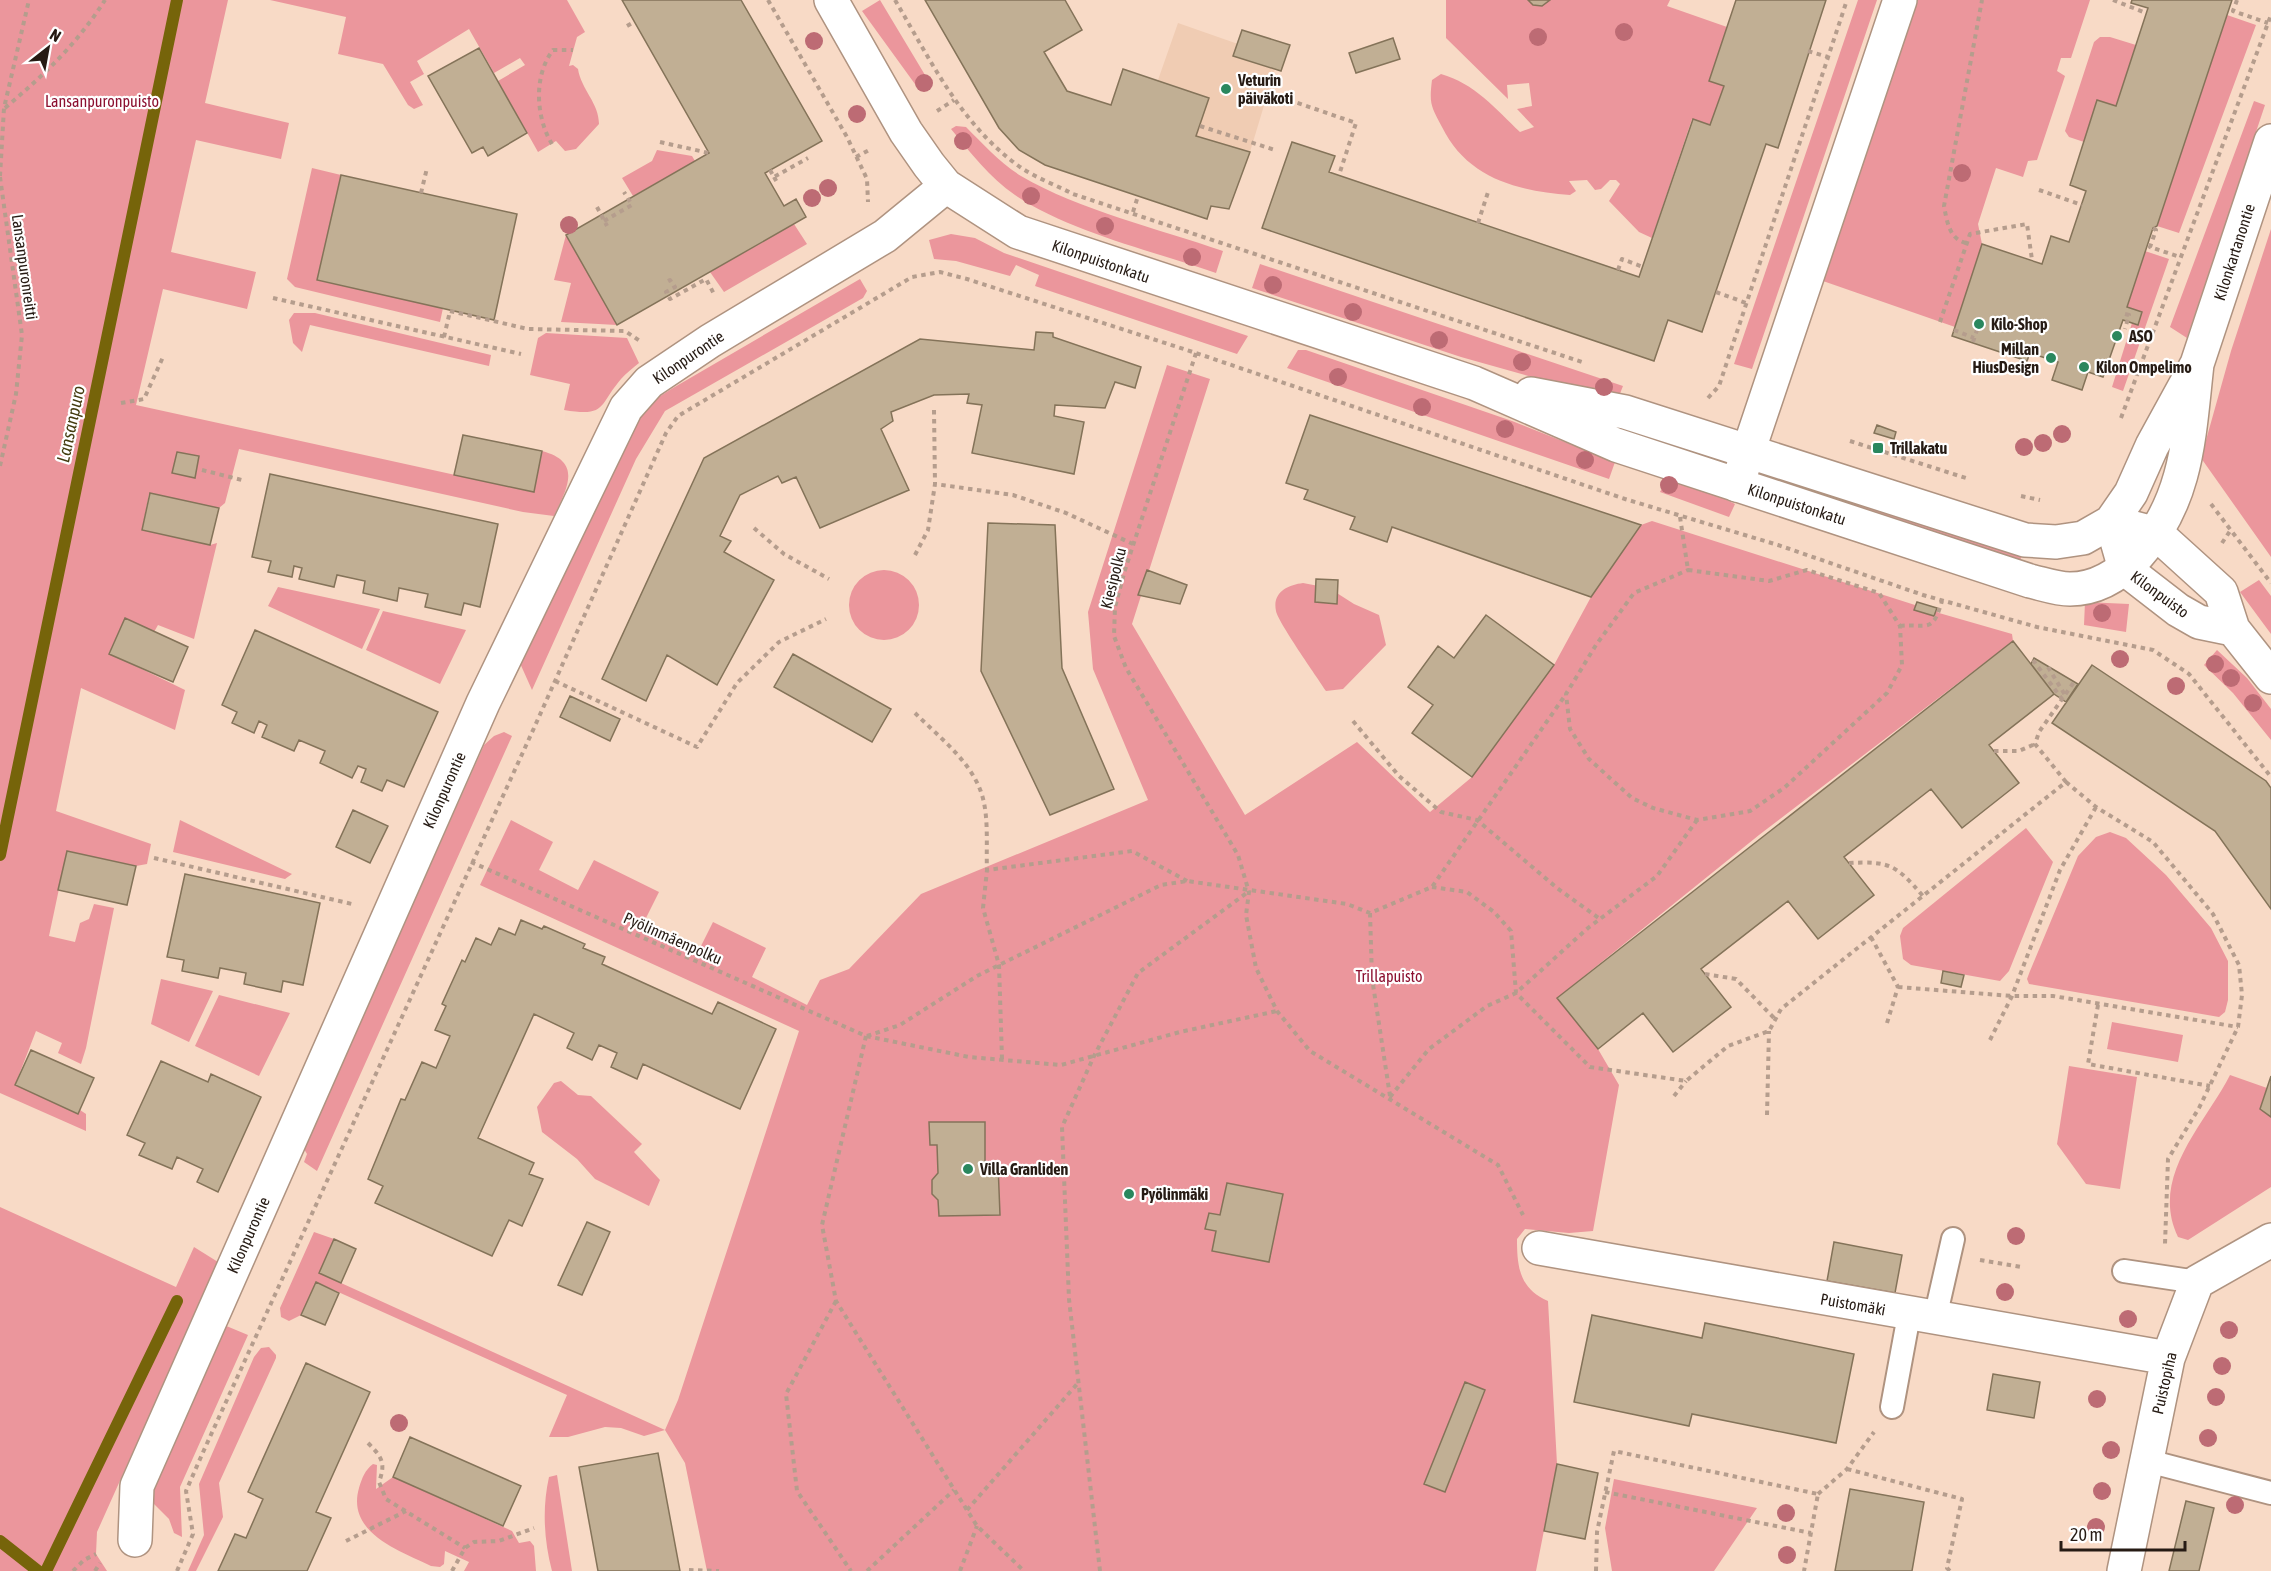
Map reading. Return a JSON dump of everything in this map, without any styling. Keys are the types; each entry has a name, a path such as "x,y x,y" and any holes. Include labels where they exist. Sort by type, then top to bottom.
{"street":[{"name":"Kilonpuistonkatu","path":"831,0 906,132 946,186 1018,232 1474,383 1616,445 2038,583 2070,589 2096,586 2125,569"},
{"path":"1737,485 1900,0"},
{"name":"Kilonkartanontie","path":"2111,522 2131,493 2152,446 2197,364 2271,141"},
{"name":"Kilonpurontie","path":"135,1540 137,1486 483,703 626,408 649,382 701,347 885,236 946,186"},
{"name":"Kilonkartanontie","path":"2125,569 2157,534 2172,503 2186,461 2197,364"},
{"name":"Kilonpuistonkatu","path":"1474,383 1625,412 2025,540 2056,542 2083,538 2111,522"},
{"path":"2111,522 2157,534 2221,592 2233,628 2271,677"},
{"name":"Kilonpuisto","path":"2111,522 2125,569 2178,610 2199,622 2233,628"},
{"path":"2181,1280 2271,1240"},
{"name":"Puistomäki","path":"1539,1248 2168,1358"},
{"name":"Puistopiha","path":"2124,1571 2148,1461 2181,1280"}],"lane":[{"path":"1892,1407 1922,1316 1951,1247"},
{"path":"2124,1271 2181,1280"},
{"path":"2148,1461 2271,1493"}],"path":[{"name":"Lansanpuronreitti","path":"0,466 16,394 22,335 0,177 4,108 29,0"},
{"path":"4,108 52,68 88,27 105,0"},
{"path":"768,0 847,137 867,179 869,209 912,277"},
{"path":"895,0 954,100 982,136 1022,168 1074,194 1592,366"},
{"path":"1708,399 1719,386 1847,0"},
{"path":"1966,243 1960,242 1949,231 1944,206 1982,0"},
{"path":"2113,0 2146,13"},
{"path":"2237,0 2233,11 2268,23"},
{"path":"2119,423 2271,15"},
{"path":"627,26 634,22"},
{"path":"552,144 542,129 539,112 541,85 548,57 553,50 573,50"},
{"path":"1808,51 1828,57"},
{"path":"1289,100 1356,123 1339,175"},
{"path":"1200,126 1275,150"},
{"path":"660,142 709,153"},
{"path":"774,177 808,158"},
{"path":"421,193 427,168"},
{"path":"770,170 778,184"},
{"path":"1478,223 1489,189"},
{"path":"2039,190 2082,205"},
{"path":"604,221 632,205 624,192"},
{"path":"1133,212 1138,196"},
{"path":"597,207 607,226"},
{"path":"1940,322 1966,243 1974,232 2028,224 2032,260"},
{"path":"2153,228 2156,230 2150,247 2180,257"},
{"path":"1617,270 1622,259 1642,267"},
{"path":"177,1571 194,1534 186,1491 666,433 678,416 912,277 940,272 967,279 1196,353 1680,517 1778,545 1942,601 2037,627 2153,650 2189,674 2271,777"},
{"path":"668,281 670,280 675,287 666,292 670,299 705,279 717,300"},
{"path":"1716,292 1746,303"},
{"path":"273,298 521,354"},
{"path":"444,337 450,311 528,329 625,331 646,344"},
{"path":"2125,314 2129,315 2125,329"},
{"path":"1954,330 1973,340 1978,327"},
{"name":"Kiesipolku","path":"1196,353 1115,607 1114,636 1126,668 1238,855 1249,891"},
{"path":"121,403 144,399 163,357"},
{"path":"1699,400 1708,399 1759,417"},
{"path":"915,555 928,530 935,484 934,410"},
{"path":"1846,440 1974,480"},
{"path":"202,470 242,480"},
{"path":"935,484 1013,495 1066,513 1134,544"},
{"path":"2016,495 2045,501"},
{"path":"1680,517 1688,570"},
{"path":"754,528 784,554 830,579"},
{"path":"1024,1571 977,1526 836,1301 822,1225 866,1036 900,1025 999,965 1161,885 1187,881 1347,904 1370,913 1431,886 1634,593 1688,570 1769,581 1807,570 1879,593 1900,626 1902,665 1887,693 1784,788 1750,811 1697,820 1653,808 1632,798 1589,759 1570,729 1566,694"},
{"path":"1900,626 1928,626 1935,620 1942,601"},
{"path":"555,681 697,747 737,683 779,642 826,619"},
{"path":"2033,660 2064,697"},
{"path":"2048,667 2064,697"},
{"path":"1994,751 2019,751 2035,744 2039,732 2074,682"},
{"path":"915,713 967,766 982,795 987,870 983,908 999,965 1002,1059"},
{"path":"1353,721 1399,776 1442,812 1477,820 1557,888 1600,919"},
{"path":"2035,744 2066,782 2096,807 2153,842 2213,914 2239,965 2242,995 2238,1027 2210,1086 2168,1159 2164,1216 2181,1280"},
{"path":"1767,1115 1768,1031 1781,1009 2066,782"},
{"path":"1990,1040 2012,996 2060,870 2096,807"},
{"path":"1390,1097 1429,1049 1487,1006 1515,993 1600,919 1658,876 1697,820"},
{"path":"987,870 1132,851 1187,881"},
{"path":"154,858 358,905 386,920"},
{"name":"Pyölinmäenpolku","path":"471,862 866,1036 969,1057 1061,1065 1180,1032 1276,1011"},
{"path":"1849,863 1881,862 1902,872 1923,896"},
{"path":"1431,886 1467,892 1494,912 1512,931 1515,993 1590,1067 1686,1081"},
{"path":"1249,891 1246,915 1256,969 1276,1011 1311,1051 1390,1097 1498,1165 1539,1248"},
{"path":"1100,1571 1069,1299 1062,1127 1094,1056 1138,973 1249,891"},
{"path":"1370,913 1372,978 1390,1097"},
{"path":"1871,938 1898,987 1887,1023"},
{"path":"1705,974 1737,979 1775,1019"},
{"path":"1898,987 2012,996 2053,996 2238,1027"},
{"path":"2098,1005 2088,1064 2210,1086"},
{"path":"1674,1096 1686,1081 1728,1046 1768,1031"},
{"path":"1951,1247 2021,1267"},
{"path":"836,1301 786,1394 796,1491 851,1571"},
{"path":"967,1510 1078,1382"},
{"path":"1804,1571 1818,1494 1847,1469 1892,1407"},
{"path":"368,1443 382,1456 385,1466 379,1482 386,1499 465,1548"},
{"path":"1596,1571 1597,1532 1614,1451 1818,1494"},
{"path":"1847,1469 1962,1499 1947,1568 1950,1571"},
{"path":"867,1571 954,1490"},
{"path":"1605,1492 1811,1533"},
{"path":"346,1541 406,1511"},
{"path":"960,1571 977,1526"},
{"path":"452,1571 465,1548 474,1542 499,1541 534,1528"},
{"path":"73,1571 84,1560 96,1554"},
{"path":"95,1571 100,1563"},
{"path":"689,1570 719,1571"}],"shaded area":[{"name":"Veturin päiväkoti","path":"1178,23 1238,44 1234,56 1275,69 1250,152 1196,136 1209,98 1158,80"}],"green space":[{"name":"Lansanpuronpuisto","path":"0,0 228,0 205,103 289,123 281,159 196,140 171,252 256,272 247,309 163,289 136,405 533,492 542,451 563,462 568,477 567,486 554,516 523,512 239,449 225,503 219,508 149,494 142,530 210,545 217,543 194,639 158,625 154,632 125,618 109,653 185,690 175,730 81,688 56,811 151,844 147,864 136,866 67,851 49,936 75,942 80,923 89,919 94,904 114,908 86,1048 81,1064 58,1053 62,1043 36,1031 15,1085 78,1114 80,1110 86,1114 86,1131 0,1093"},
{"path":"270,0 567,0 585,32 577,37 569,66 573,65 578,69 596,109 599,124 576,149 565,151 556,141 538,152 498,81 525,65 520,58 494,73 469,29 417,61 424,74 410,82 423,105 414,109 408,105 383,64 338,54 346,17"},
{"path":"880,0 931,85 920,91 862,11"},
{"path":"1446,0 1670,0 1667,6 1727,27 1709,81 1724,86 1710,125 1692,119 1652,238 1639,232 1609,201 1620,184 1616,180 1610,180 1601,189 1595,190 1587,180 1569,181 1576,191 1570,195 1550,193 1531,190 1496,179 1465,159 1435,114 1431,100 1432,80 1441,74 1464,84 1493,106 1520,132 1534,127 1517,109 1532,106 1529,83 1507,85 1508,99 1446,38"},
{"path":"1858,0 1877,0 1752,369 1734,364"},
{"path":"1918,0 2090,0 2071,58 2061,58 2057,71 2065,76 2037,160 2028,161 2023,177 1996,168 1978,224 1982,244 1955,327 1823,281"},
{"path":"2227,15 2256,25 2179,233 2157,226"},
{"path":"2100,37 2110,37 2136,45 2116,106 2097,100 2084,142 2069,137 2065,131 2094,42"},
{"path":"2254,101 2265,105 2187,338 2170,327"},
{"path":"956,126 966,127 1006,165 1044,188 1094,209 1223,251 1216,273 1112,240 1037,208 1015,195 989,173 951,129"},
{"path":"657,150 692,156 695,161 633,196 622,178 652,161"},
{"path":"312,168 341,175 317,280 443,308 440,322 295,287 287,279"},
{"path":"794,224 807,244 724,292 710,272"},
{"path":"2271,229 2271,557 2201,458 2231,351"},
{"path":"951,234 975,238 1004,253 1248,336 1237,354 1035,286 1039,275 1016,265 1010,276 956,261 934,259 929,240"},
{"path":"566,235 617,325 561,322 571,283 554,280"},
{"path":"2145,251 2169,259 2123,391 2112,387 2132,323 2138,325 2142,312 2127,307"},
{"path":"1260,264 1623,386 1617,401 1461,357 1252,288"},
{"path":"860,279 867,291 863,298 665,411 636,459 532,690 519,661 637,418 654,400 673,388"},
{"path":"294,313 315,313 491,355 489,366 310,325 302,352 293,343 289,320"},
{"path":"546,333 627,338 639,363 621,379 600,407 588,412 564,410 570,384 530,375 538,338"},
{"path":"1298,350 1306,350 1512,421 1615,462 1609,479 1287,368"},
{"name":"Trillapuisto","path":"1167,365 1210,379 1132,624 1245,815 1357,742 1430,812 1472,777 1554,665 1591,597 1641,525 1652,521 1915,605 1917,602 1937,608 1936,611 1939,613 2012,634 2013,641 1759,835 1557,998 1598,1049 1619,1085 1593,1231 1569,1233 1525,1229 1517,1239 1519,1268 1526,1284 1548,1301 1557,1464 1536,1571 707,1571 685,1463 665,1430 678,1400 799,1031 480,885 511,820 553,842 539,870 578,890 594,860 659,892 644,922 699,950 713,922 766,948 752,977 807,1005 820,980 849,969 921,894 1148,800 1093,669 1088,612"},
{"path":"1671,472 1735,504 1729,517 1660,492"},
{"path":"1825,486 2023,552 2019,564 1821,498"},
{"path":"891,570 904,576 913,585 917,591 919,605 917,619 909,630 898,638 877,640 859,630 851,619 849,598 859,580 870,572"},
{"path":"2259,580 2271,596 2271,634 2240,592"},
{"path":"1303,583 1329,588 1354,604 1379,615 1386,645 1343,689 1326,691 1278,617 1275,604 1279,594 1287,588"},
{"path":"278,587 380,609 362,649 268,606"},
{"path":"2085,602 2129,604 2126,632 2084,625"},
{"path":"383,611 466,630 440,684 366,650"},
{"path":"2217,650 2247,678 2271,709 2271,740 2233,693 2204,665"},
{"path":"504,732 512,736 317,1171 304,1162 307,1154 304,1149 484,745 494,736"},
{"path":"180,820 292,874 285,879 173,852"},
{"path":"2026,828 2053,862 2009,971 2000,981 1911,965 1903,959 1900,936 1903,928"},
{"path":"2110,832 2126,838 2166,875 2211,928 2228,961 2228,1000 2225,1012 2219,1017 2029,984 2027,979 2030,971 2078,856 2096,837"},
{"path":"161,979 213,991 189,1042 151,1024"},
{"path":"219,995 290,1013 259,1076 195,1046"},
{"path":"2112,1022 2183,1035 2178,1062 2107,1049"},
{"path":"2069,1066 2137,1077 2120,1189 2086,1184 2057,1144"},
{"path":"2230,1075 2267,1088 2261,1109 2271,1117 2271,1187 2188,1240 2178,1237 2171,1215 2170,1193 2175,1172 2195,1132"},
{"path":"561,1081 578,1095 591,1096 642,1144 634,1152 660,1180 649,1206 595,1179 577,1159 542,1132 537,1107 554,1083"},
{"path":"0,1207 176,1287 194,1247 218,1262 97,1532 96,1554 107,1571 0,1571"},
{"path":"314,1232 334,1239 319,1273 665,1430 644,1436 621,1428 605,1427 568,1437 549,1437 567,1395 316,1282 301,1315 289,1321 281,1317 280,1308"},
{"path":"224,1325 248,1335 180,1487 182,1537 174,1533 169,1519 151,1501 154,1482"},
{"path":"269,1347 276,1358 219,1483 223,1517 196,1571 188,1571 204,1535 199,1484 254,1357 261,1348"},
{"path":"373,1464 377,1465 376,1489 393,1477 512,1531 519,1543 530,1541 534,1546 536,1571 464,1571 469,1562 445,1551 444,1564 440,1567 431,1566 391,1547 368,1528 360,1517 357,1504 363,1478"},
{"path":"557,1475 572,1571 552,1571 547,1548 545,1512 547,1489 549,1477"},
{"path":"1614,1479 1757,1508 1714,1571 1612,1571 1605,1528"}],"building":[{"path":"622,0 741,0 822,141 765,173 784,206 796,199 806,217 617,325 566,235 709,153"},
{"path":"925,0 1065,0 1082,30 1044,52 1067,91 1111,105 1123,69 1209,98 1196,136 1250,152 1229,209 1211,206 1207,219 1045,165 1019,150 999,128"},
{"path":"1528,0 1550,0 1542,6 1533,5"},
{"path":"1736,0 1826,0 1778,148 1766,144 1702,332 1668,320 1654,361 1262,228 1292,142 1335,156 1329,172 1639,277 1693,119 1710,125 1724,86 1709,81"},
{"path":"2132,0 2232,0 2157,226 2153,228 2127,307 2142,312 2138,325 2123,320 2103,377 2088,372 2082,390 2052,380 2058,362 2030,353 2027,361 1952,336 1982,244 2042,264 2051,236 2069,242 2086,191 2070,185 2097,100 2116,106 2148,8 2131,3"},
{"path":"1242,30 1290,45 1281,71 1233,56"},
{"path":"1393,38 1400,59 1356,73 1349,53"},
{"path":"479,48 527,133 488,156 483,147 472,153 428,76"},
{"path":"341,175 517,214 494,320 317,280"},
{"path":"1036,332 1053,333 1053,337 1141,367 1135,388 1115,382 1105,408 1055,405 1054,416 1084,422 1074,474 972,453 982,405 967,403 969,394 934,395 891,412 893,421 881,429 909,490 820,528 796,477 782,483 778,476 740,495 720,536 731,541 724,552 774,580 717,685 667,655 646,701 602,679 704,458 920,339 1034,350"},
{"path":"1310,415 1641,525 1591,597 1392,527 1387,542 1350,529 1355,517 1304,499 1308,490 1286,483"},
{"path":"1877,425 1896,432 1894,439 1874,433"},
{"path":"463,435 542,451 534,492 454,475"},
{"path":"177,452 199,456 195,478 172,473"},
{"path":"270,474 498,524 480,607 464,603 461,615 425,607 428,594 399,588 397,601 363,593 365,581 337,575 334,587 299,579 302,568 294,566 292,577 268,572 271,561 252,557"},
{"path":"150,493 219,508 210,545 142,530"},
{"path":"988,523 1055,525 1062,668 1114,789 1050,815 981,671"},
{"path":"1147,570 1187,585 1180,604 1138,595"},
{"path":"1316,579 1338,580 1337,604 1315,602"},
{"path":"1917,602 1937,608 1934,616 1914,610"},
{"path":"1486,615 1554,665 1472,777 1412,733 1433,705 1408,687 1438,646 1454,658"},
{"path":"125,618 188,647 173,682 109,654"},
{"path":"255,630 438,712 404,787 387,780 382,791 361,782 366,769 358,766 352,778 320,763 325,751 299,740 294,751 262,737 267,725 259,721 254,733 232,723 237,712 222,705"},
{"path":"2013,641 2054,694 1989,745 2019,783 1962,828 1931,789 1844,857 1874,895 1818,939 1788,901 1701,969 1731,1007 1673,1052 1643,1013 1598,1049 1557,998"},
{"path":"793,654 891,709 872,742 774,687"},
{"path":"2034,658 2078,684 2066,702 2054,694 2031,664"},
{"path":"2092,665 2266,781 2271,788 2271,909 2215,831 2052,723"},
{"path":"570,696 620,719 610,741 560,717"},
{"path":"353,810 388,826 370,863 336,847"},
{"path":"67,851 136,866 127,905 58,890"},
{"path":"185,874 320,903 303,985 283,981 281,992 244,984 246,973 220,968 218,978 182,971 184,960 167,957"},
{"path":"521,920 542,929 544,926 585,944 583,948 605,957 602,964 712,1014 718,1002 776,1029 740,1109 643,1064 637,1079 611,1067 617,1053 599,1045 592,1060 567,1048 574,1033 534,1014 478,1138 534,1163 529,1174 543,1179 522,1226 509,1220 492,1256 375,1203 383,1186 368,1179 401,1099 405,1100 422,1062 436,1068 450,1036 435,1030 446,1006 442,1004 462,960 465,962 476,938 491,945 499,928 515,935"},
{"path":"1943,971 1964,975 1961,987 1941,983"},
{"path":"31,1050 94,1078 78,1114 15,1085"},
{"path":"161,1061 208,1082 211,1074 261,1097 218,1192 197,1182 203,1169 177,1157 172,1169 139,1155 145,1143 127,1135"},
{"path":"2271,1076 2271,1117 2260,1109"},
{"name":"Villa Granliden","path":"929,1122 985,1122 985,1165 998,1164 1000,1215 939,1216 938,1200 932,1194 932,1180 938,1173 937,1145 930,1145"},
{"path":"1227,1183 1283,1194 1269,1262 1212,1251 1216,1231 1205,1229 1209,1213 1220,1215"},
{"path":"587,1222 610,1232 582,1295 558,1285"},
{"path":"334,1239 356,1249 341,1283 319,1273"},
{"path":"1834,1242 1902,1255 1895,1293 1827,1281"},
{"path":"316,1282 339,1293 325,1325 301,1315"},
{"path":"1592,1315 1702,1338 1705,1323 1854,1354 1836,1443 1692,1414 1689,1426 1574,1402"},
{"path":"306,1363 370,1392 316,1512 331,1518 307,1571 218,1571 235,1534 246,1538 263,1499 248,1492"},
{"path":"1993,1374 2040,1382 2034,1418 1987,1410"},
{"path":"1465,1382 1485,1390 1445,1492 1424,1484"},
{"path":"410,1437 521,1486 503,1526 393,1477"},
{"path":"658,1453 680,1571 598,1571 579,1467"},
{"path":"1557,1464 1598,1473 1585,1539 1544,1531"},
{"path":"1850,1489 1924,1502 1912,1571 1835,1571"},
{"path":"2186,1501 2214,1508 2199,1571 2169,1571"}],"waterway":[{"name":"Lansanpuro","path":"0,855 177,0"},
{"path":"46,1571 177,1301"},
{"name":"Lansanpuro","path":"0,1541 38,1571"}],"place":[{"name":"Veturin päiväkoti","path":"1226,89"},
{"name":"Kilo-Shop","path":"1979,324"},
{"name":"ASO","path":"2117,336"},
{"name":"Millan HiusDesign","path":"2051,358"},
{"name":"Kilon Ompelimo","path":"2084,367"},
{"name":"Trillakatu","path":"1878,448"},
{"name":"Villa Granliden","path":"968,1169"},
{"name":"Pyölinmäki","path":"1129,1194"}]}
